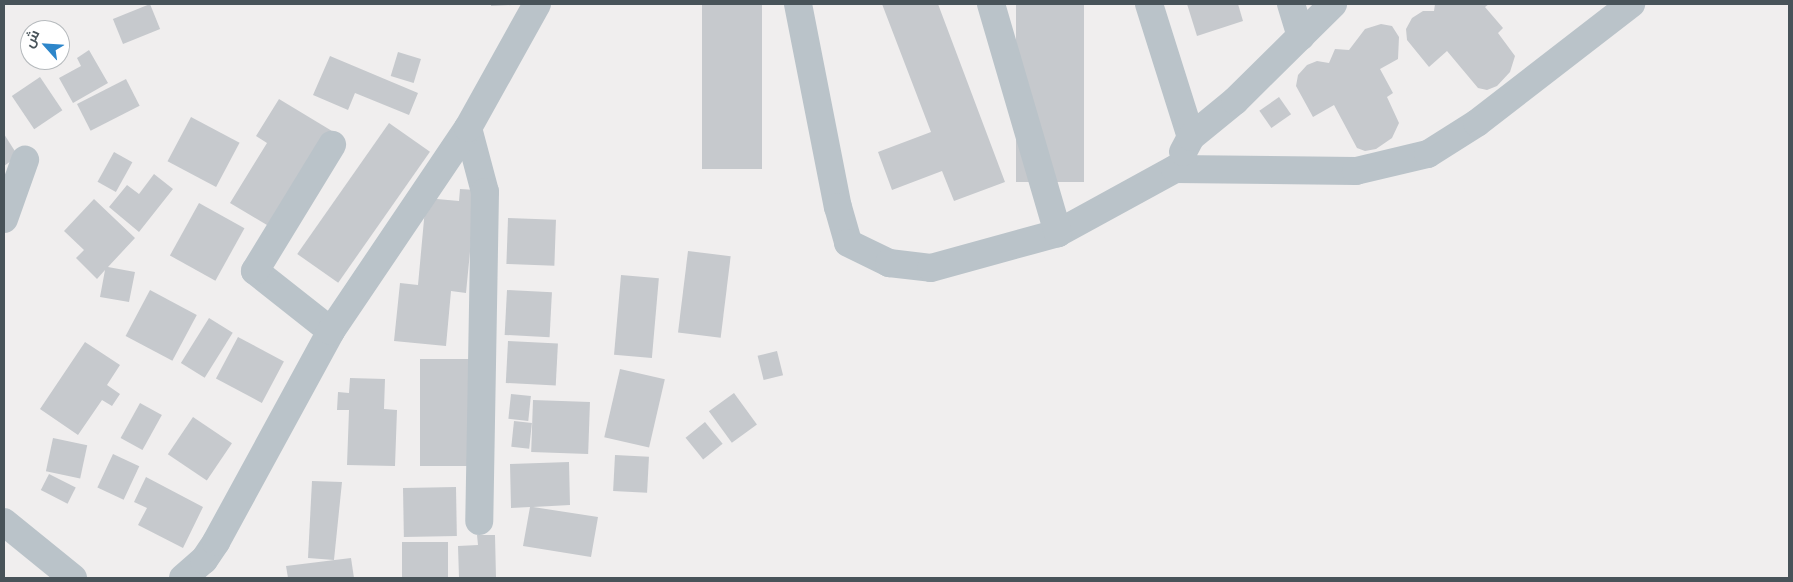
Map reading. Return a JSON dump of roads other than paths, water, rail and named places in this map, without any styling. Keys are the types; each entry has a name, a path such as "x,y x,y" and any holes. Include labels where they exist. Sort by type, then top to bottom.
{"street":[{"path":"183,578 204,560 216,542 331,331 468,128 537,4"},
{"path":"798,4 848,242 889,263 931,268 1058,233 1175,169 1356,171 1428,154 1477,123 1631,4"},
{"path":"991,4 1058,233"},
{"path":"1149,4 1191,137"},
{"path":"1291,4 1301,36"},
{"path":"1175,169 1191,137 1235,101 1334,4"},
{"path":"468,128 485,192 480,521"},
{"path":"331,331 255,271 332,145"},
{"path":"4,219 25,160"},
{"path":"4,522 73,578"}]}
